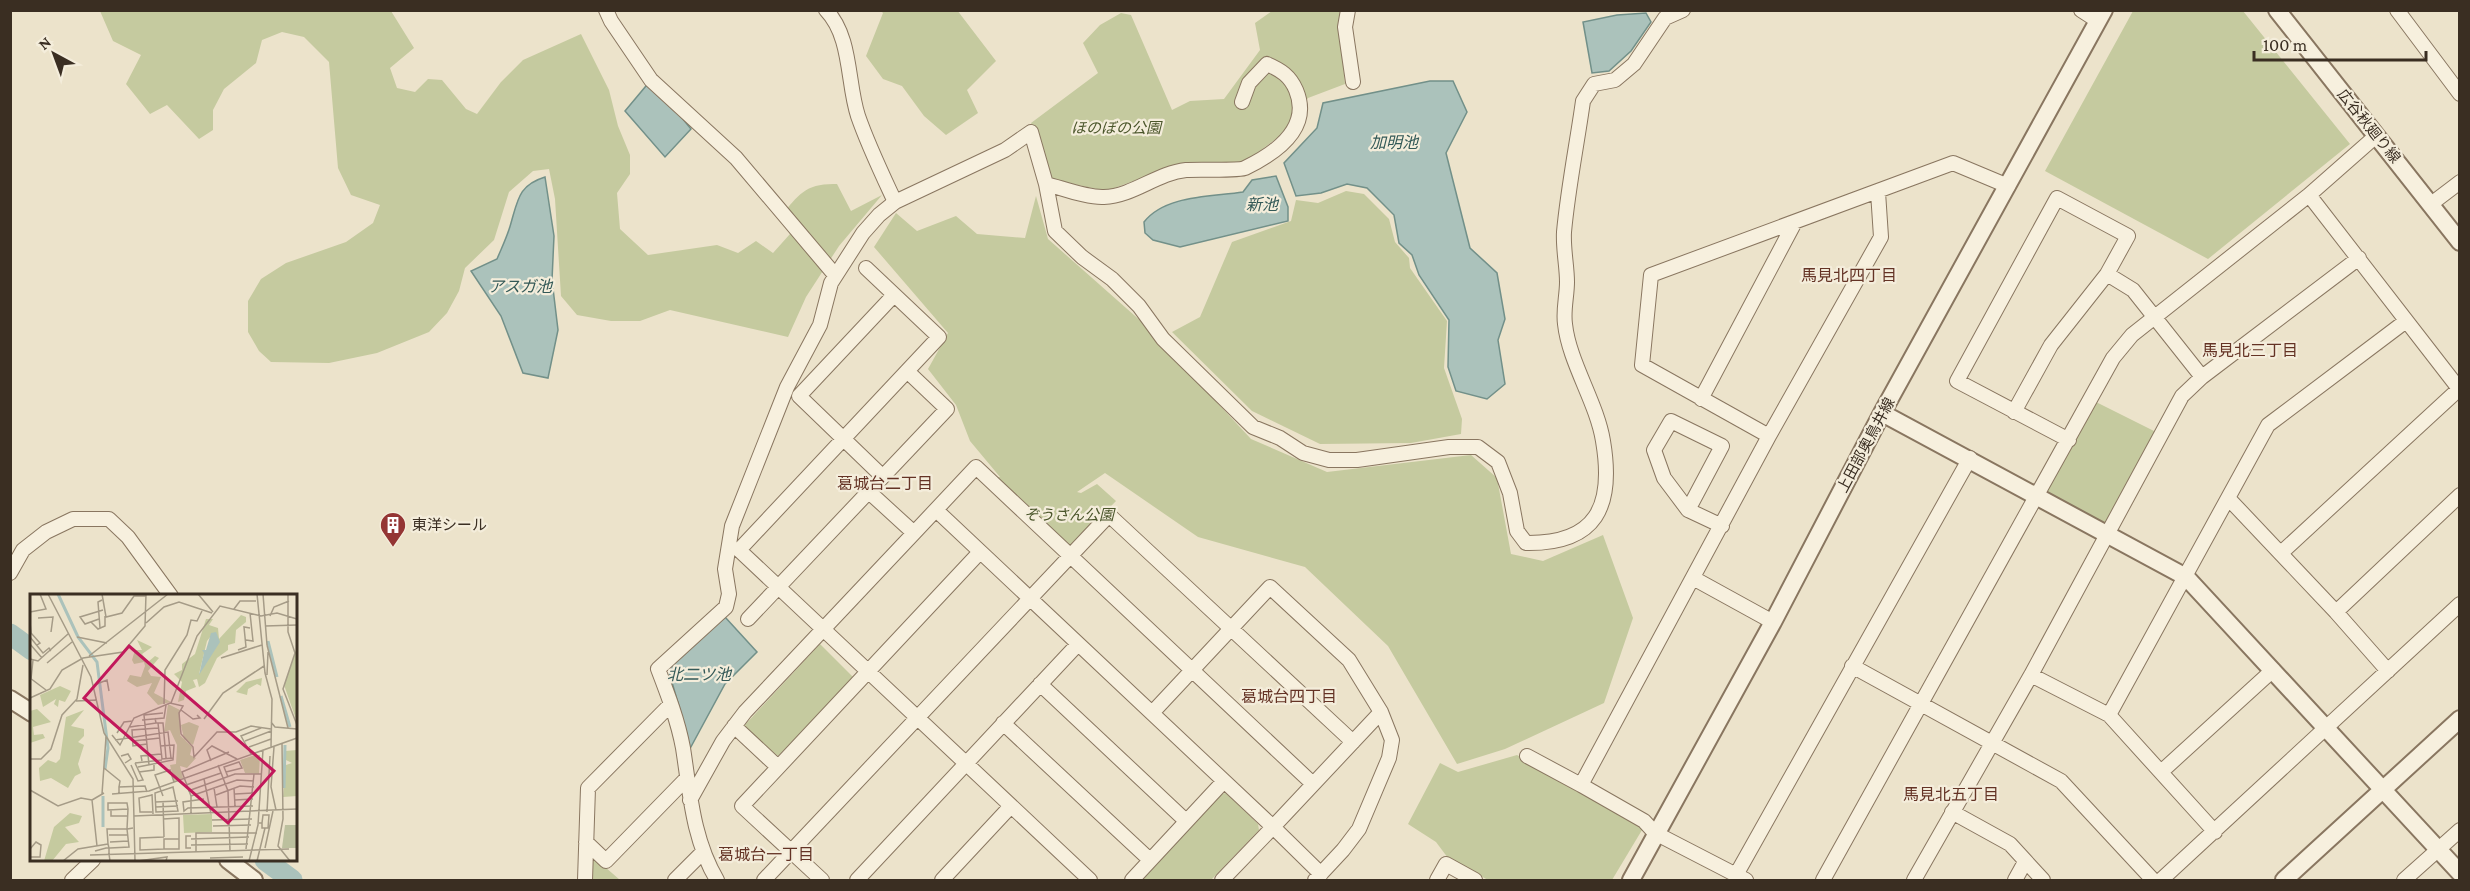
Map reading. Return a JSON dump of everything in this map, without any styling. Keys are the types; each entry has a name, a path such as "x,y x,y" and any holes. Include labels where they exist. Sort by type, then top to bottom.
{"street":[{"path":"606,10 651,80 736,158 835,275"},
{"path":"826,10 833,18 842,41 858,116 895,202"},
{"path":"1348,10 1345,27 1353,82"},
{"path":"717,880 703,852 690,800 683,749 671,704 658,669 721,612 729,601 725,568 732,526 787,387 824,316 828,289 835,275 871,224 895,202 1005,150 1031,132 1046,184 1054,231 1112,279 1139,306 1163,339 1253,427 1280,438 1303,453 1329,459 1357,460 1449,447 1478,447 1498,462 1509,494 1517,531 1526,543 1543,543 1571,537 1590,526 1601,503 1605,475 1603,440 1564,324 1567,282 1564,234 1583,101 1594,84 1615,80 1634,64 1665,18 1683,10"},
{"path":"2081,10 2101,16"},
{"name":"広谷秋廻り線","path":"2277,10 2460,242"},
{"path":"2397,10 2460,94"},
{"name":"上田部奥鳥井線","path":"1631,880 1773,622 1882,413 2101,16"},
{"path":"1046,184 1102,197 1123,193 1182,170 1242,169 1275,149 1292,134 1301,118 1301,102 1292,82 1282,70 1267,64 1250,83 1242,102"},
{"path":"1823,880 2113,358 2132,335 2154,316 2309,195 2376,136"},
{"path":"1769,436 1642,365 1651,275 1953,163 2008,186"},
{"path":"2431,204 2460,182"},
{"path":"1581,785 1769,436 1881,237 1878,192"},
{"path":"2281,553 2459,390 2309,195"},
{"path":"2014,412 2051,345 2107,274 2128,236 2057,198 1957,381 2014,412 2069,440"},
{"path":"1701,399 1795,222"},
{"path":"1914,880 2031,675 2182,396 2202,377 2359,258"},
{"path":"866,267 939,337 739,550 1090,880"},
{"path":"2107,274 2133,290 2202,377"},
{"path":"882,476 799,396 894,295"},
{"path":"2109,715 2268,425 2406,321"},
{"path":"748,619 946,409 907,371"},
{"path":"1882,413 1970,458 2186,577 2460,873"},
{"path":"1688,510 1722,446 1671,421 1654,450 1664,478 1688,510 1722,526"},
{"path":"1527,756 1644,821 1655,833 1741,878 1852,666 1970,458"},
{"path":"690,800 734,726 976,467 1313,784"},
{"path":"868,491 914,533"},
{"path":"2336,612 2460,495"},
{"path":"2228,498 2336,612 2388,671"},
{"path":"936,510 1273,827 1318,877 1359,829 1389,758 1392,740 1382,712 1349,660 1270,587 1152,713"},
{"path":"764,880 1109,515 1353,742"},
{"path":"10,573 23,549 46,532 73,519 108,519 128,537 170,594"},
{"path":"822,880 742,806 980,552"},
{"path":"1693,578 1773,622"},
{"path":"2161,880 2460,604"},
{"path":"856,880 1078,644"},
{"path":"1852,666 2061,781 2153,880"},
{"path":"2161,772 2273,670"},
{"path":"2031,675 2109,715 2215,832"},
{"path":"1040,684 1186,821"},
{"path":"10,699 30,712"},
{"path":"585,880 588,788 671,704"},
{"path":"1222,880 1382,712"},
{"path":"2284,880 2460,719"},
{"path":"1003,723 1150,860"},
{"path":"734,726 778,767"},
{"path":"586,842 606,861 686,778"},
{"path":"1132,880 1224,781"},
{"path":"942,880 1011,806"},
{"path":"1952,812 2010,844 2043,880"},
{"path":"2404,880 2460,830"},
{"path":"675,880 703,852"},
{"path":"72,880 92,861"},
{"path":"229,861 254,880"},
{"path":"2015,880 2025,862"},
{"path":"1437,880 1446,864 1475,880"}],"green space":[{"path":"957,10 996,61 967,90 978,113 946,135 924,116 902,86 883,79 866,56 883,13 881,11"},
{"path":"100,11 391,11 414,48 390,68 397,88 415,92 428,79 442,80 466,109 477,114 501,82 523,60 581,34 609,90 618,126 630,155 630,174 617,193 620,229 648,255 717,245 738,253 756,241 773,253 790,234 781,216 804,191 818,185 837,184 851,211 882,195 839,246 806,297 788,337 670,310 640,321 611,321 577,315 561,296 555,199 549,169 533,171 509,192 494,240 465,268 459,291 447,313 429,332 377,353 329,363 271,362 259,351 248,332 248,301 261,279 286,263 346,242 373,223 380,205 351,195 338,168 329,62 304,37 282,32 262,40 256,63 224,89 213,110 213,130 199,139 167,105 150,114 126,84 141,55 113,41"},
{"name":"ほのぼの公園","path":"1272,11 1344,11 1341,44 1345,84 1308,98 1281,135 1244,163 1183,163 1106,191 1050,179 1031,123 1098,73 1083,43 1100,25 1121,13 1131,15 1172,110 1190,101 1224,99 1260,50 1255,23"},
{"path":"2133,11 2243,11 2350,144 2208,259 2045,171"},
{"path":"1346,191 1364,194 1389,219 1395,242 1409,258 1410,268 1447,321 1444,368 1462,419 1461,434 1411,443 1320,444 1252,411 1172,332 1200,317 1232,242 1291,221 1296,200 1318,203"},
{"name":"ぞうさん公園","path":"1036,196 1048,239 1143,323 1251,439 1327,472 1471,455 1497,478 1511,554 1543,561 1603,535 1633,618 1604,703 1505,749 1457,764 1388,646 1305,567 1198,537 1105,473 1077,492 1081,493 1097,484 1116,501 1070,548 993,477 1000,477 970,441 956,405 928,369 948,333 874,247 896,213 917,231 956,216 977,234 1025,238"},
{"path":"2094,401 2156,432 2105,526 2045,492"},
{"path":"820,644 855,679 778,756 743,727"},
{"path":"1517,755 1645,825 1612,880 1488,880 1448,858 1436,842 1408,824 1440,763 1458,772"},
{"path":"1226,793 1258,824 1259,830 1211,880 1138,880 1221,794"},
{"path":"595,860 620,880 590,880 591,862"}],"water":[{"path":"1646,13 1651,22 1631,51 1609,71 1592,73 1583,22 1617,15"},
{"path":"651,80 691,129 665,157 625,111"},
{"name":"加明池","path":"1430,81 1453,81 1467,112 1446,153 1470,248 1497,273 1505,319 1498,340 1505,384 1487,399 1456,391 1448,367 1449,320 1419,275 1412,255 1399,243 1394,215 1367,188 1347,184 1321,193 1296,196 1284,163 1317,128 1323,103"},
{"name":"新池","path":"1276,176 1288,207 1288,221 1180,247 1153,240 1145,233 1144,222 1164,207 1189,199 1243,192 1252,180"},
{"name":"アスガ池","path":"545,177 554,236 552,280 558,330 548,378 523,373 501,316 471,271 497,259 521,194 530,184"},
{"name":"北二ツ池","path":"725,617 757,652 725,684 686,756 687,734 667,665"}],"waterway":[{"path":"10,634 30,649"},
{"path":"266,861 292,880"}],"place":[{"name":"東洋シール","path":"393,548"}],"district":[{"name":"馬見北四丁目","path":"1849,275"},
{"name":"馬見北三丁目","path":"2250,350"},
{"name":"葛城台二丁目","path":"885,483"},
{"name":"葛城台四丁目","path":"1289,696"},
{"name":"馬見北五丁目","path":"1951,794"},
{"name":"葛城台一丁目","path":"766,854"}]}
